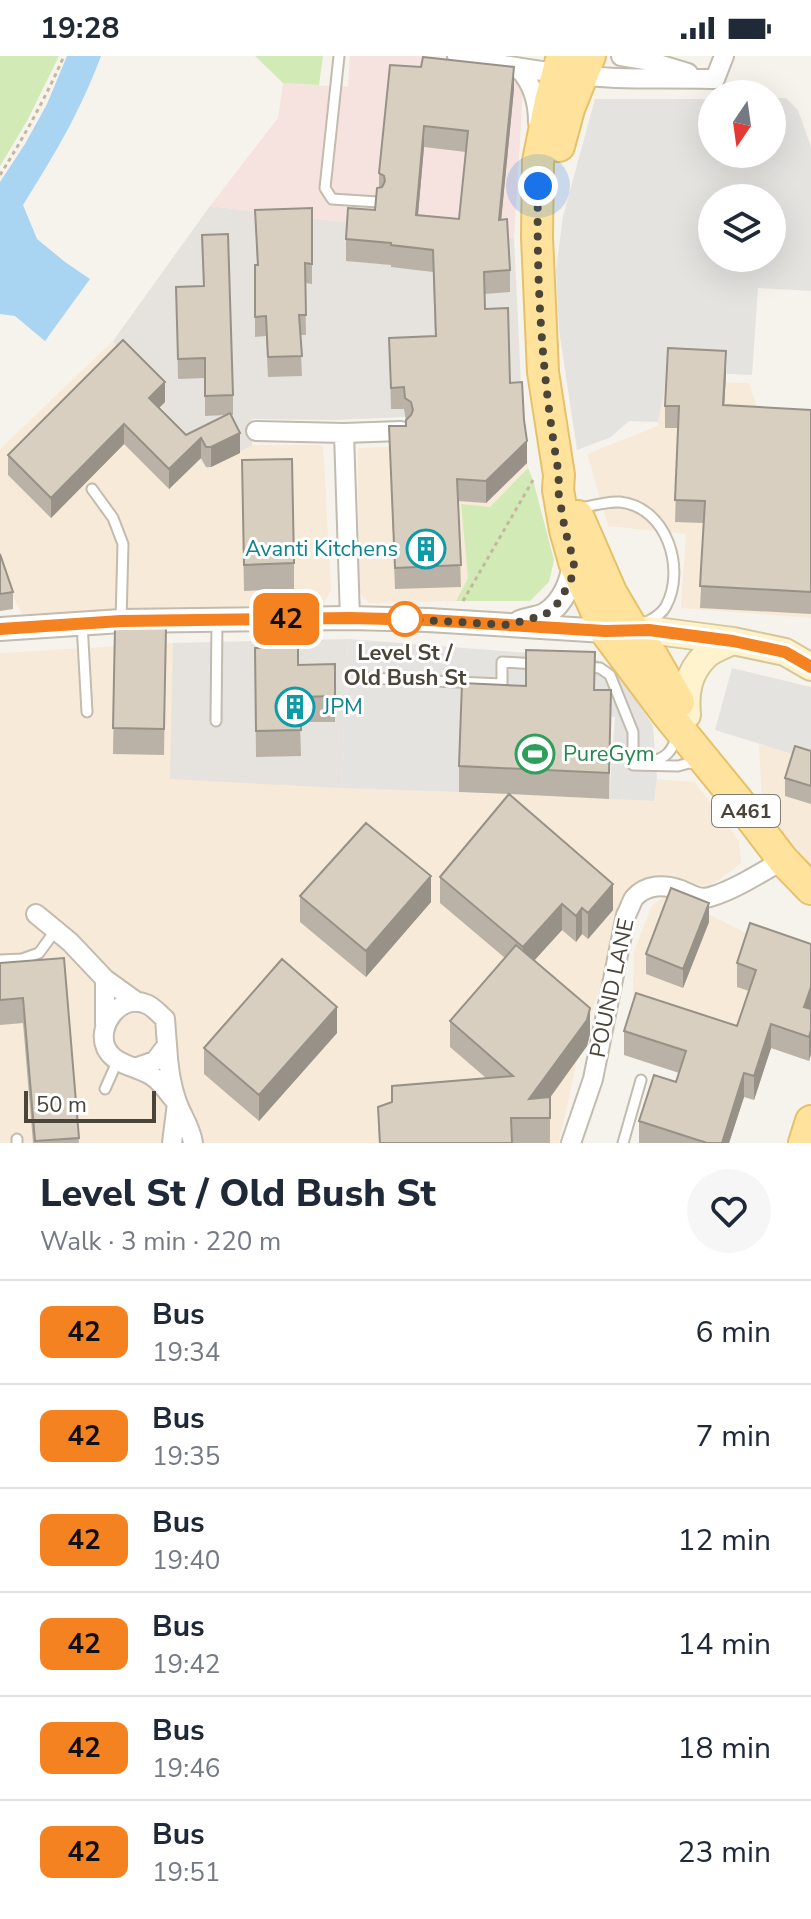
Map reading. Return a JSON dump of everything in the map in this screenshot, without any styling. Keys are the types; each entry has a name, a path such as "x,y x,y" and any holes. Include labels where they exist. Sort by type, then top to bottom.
{"main road":[{"name":"A461","path":"572,63 538,161 537,237 547,473 570,495 574,562 681,720 707,764 783,860 811,889"},
{"name":"A461","path":"537,237 560,141 572,63"},
{"name":"A461","path":"569,511 611,592 620,631"},
{"path":"620,631 649,630 733,641 785,652 811,667"},
{"path":"681,720 688,680 706,654 733,641"},
{"path":"785,652 802,647 811,649"},
{"path":"783,860 811,903"},
{"path":"804,1143 811,1121"}],"street":[{"path":"457,56 519,69 572,63 617,78 715,79 724,56"},
{"path":"621,56 643,58 706,78"},
{"path":"519,69 526,77 538,106 538,161"},
{"path":"256,431 401,431"},
{"path":"344,433 350,618"},
{"path":"508,625 545,615 560,601 573,575 574,562"},
{"path":"0,629 121,621 350,618 620,631"},
{"name":"POUND LANE","path":"571,1143 593,1079 626,915 635,897 648,888 662,885 694,897 707,898 783,860"},
{"path":"36,914 70,942 105,979 137,1002"},
{"path":"105,979 105,1046 126,1065 154,1077 177,1103 172,1143"},
{"path":"105,1024 113,1011 137,1002 148,1004 165,1019 169,1076 194,1140"},
{"path":"126,1065 155,1061 167,1045"}],"lane":[{"path":"339,56 325,188 332,199 378,202"},
{"path":"92,489 113,518 123,544 121,621"},
{"path":"569,511 620,502 638,508 656,520 668,538 673,580 666,606 660,615 620,631"},
{"path":"216,721 217,621"},
{"path":"82,623 87,712"},
{"path":"366,678 502,684 502,662 549,664"},
{"path":"580,666 600,668 610,675 633,732 633,765"},
{"path":"633,765 660,760 668,755 674,746 681,720"},
{"path":"633,765 707,764"},
{"path":"0,960 22,959 39,953 55,931"},
{"path":"105,1089 126,1065"},
{"path":"623,1143 641,1080"}],"path":[{"path":"0,175 19,145 64,56"},
{"path":"462,601 533,480 547,473"}],"shaded area":[{"path":"350,56 419,56 509,72 519,81 523,91 514,238 210,206 278,118 283,83 348,87"},
{"path":"786,98 798,110 811,147 811,291 758,288 752,375 668,371 658,422 629,421 611,437 577,450 559,330 556,270 563,216 595,99 698,99 698,168 786,168"},
{"path":"210,206 514,238 522,404 405,417 252,419 252,445 207,469 113,341"},
{"path":"113,341 207,469 252,445 323,445 331,590 324,604 22,614 0,571 0,449"},
{"path":"660,382 749,383 760,418 811,425 811,618 681,608 686,534 608,526 587,454 658,426"},
{"path":"526,441 528,468 490,507 461,505 468,578 456,601 369,603 359,592 358,448"},
{"path":"348,639 341,788 170,779 173,643"},
{"path":"348,639 593,658 618,671 653,726 657,779 654,801 609,799 615,717 594,715 594,678 526,712 459,792 341,788"},
{"path":"173,643 171,779 654,801 657,779 695,782 739,841 741,864 710,886 645,878 616,934 577,1060 559,1143 0,1143 0,653"},
{"path":"732,668 811,687 811,760 715,730"},
{"path":"759,744 811,760 811,869 800,860 762,800"},
{"path":"668,894 811,965 809,1061 633,997 634,951 652,905"}],"green space":[{"path":"0,56 59,56 27,121 0,166"},
{"path":"255,56 323,56 319,85 283,83"},
{"path":"528,468 554,560 549,582 530,601 456,601 468,578 461,504 490,507"}],"water":[{"path":"67,56 101,56 66,132 23,205 37,239 90,279 45,341 15,316 0,314 0,182 47,104"}],"building":[{"path":"423,57 514,67 499,220 507,219 510,270 484,272 485,309 508,308 510,383 522,382 527,441 486,481 457,479 461,565 395,568 389,426 406,426 406,420 413,410 411,402 405,398 404,387 391,388 389,338 436,336 433,250 346,239 348,208 375,210 377,188 382,187 385,181 379,173 390,65 421,67","holes":["424,126 468,131 459,219 416,215"]},
{"path":"312,208 312,264 305,263 306,315 299,315 302,356 268,357 266,316 255,317 255,265 258,265 255,210"},
{"path":"228,234 233,395 205,396 205,358 178,359 176,287 204,286 202,235"},
{"path":"123,340 165,382 149,398 186,435 230,413 240,433 211,447 206,447 201,438 169,469 124,424 51,498 8,455"},
{"path":"668,348 726,351 723,405 811,410 811,592 700,586 705,501 675,500 679,406 665,406"},
{"path":"292,459 294,563 244,565 242,460"},
{"path":"0,554 13,592 0,594"},
{"path":"115,627 166,628 164,729 113,728"},
{"path":"298,647 298,665 335,664 335,696 300,697 301,730 256,731 255,648"},
{"name":"PureGym","path":"526,650 595,652 594,690 611,690 609,773 459,766 462,683 526,686"},
{"path":"795,746 811,751 811,786 785,778"},
{"path":"509,794 613,884 588,913 582,908 576,916 562,904 523,947 440,877"},
{"path":"366,823 431,876 366,951 300,896"},
{"path":"671,888 709,903 683,969 646,954"},
{"path":"750,923 811,944 811,987 804,1007 811,1009 809,1037 771,1024 754,1076 744,1073 722,1143 707,1143 639,1121 654,1075 676,1082 686,1051 624,1031 636,993 737,1026 756,970 737,963"},
{"path":"516,945 590,1008 587,1020 529,1099 550,1097 550,1118 511,1118 512,1143 380,1143 378,1107 392,1102 392,1086 513,1076 450,1021"},
{"path":"64,958 79,1138 35,1141 23,998 0,1000 0,963"},
{"path":"282,959 337,1007 259,1095 204,1048"}],"bus line":[{"name":"42","path":"0,629 121,621 350,618 605,631 649,630 733,641 785,652 811,667"}],"place":[{"name":"Avanti Kitchens","path":"426,549"},
{"name":"Level St / Old Bush St","path":"405,619"},
{"name":"JPM","path":"295,707"},
{"name":"PureGym","path":"535,754"}],"route":[{"path":"405,619 508,625 545,615 560,601 573,575 574,562 558,490 559,475 543,372 538,186"}]}
